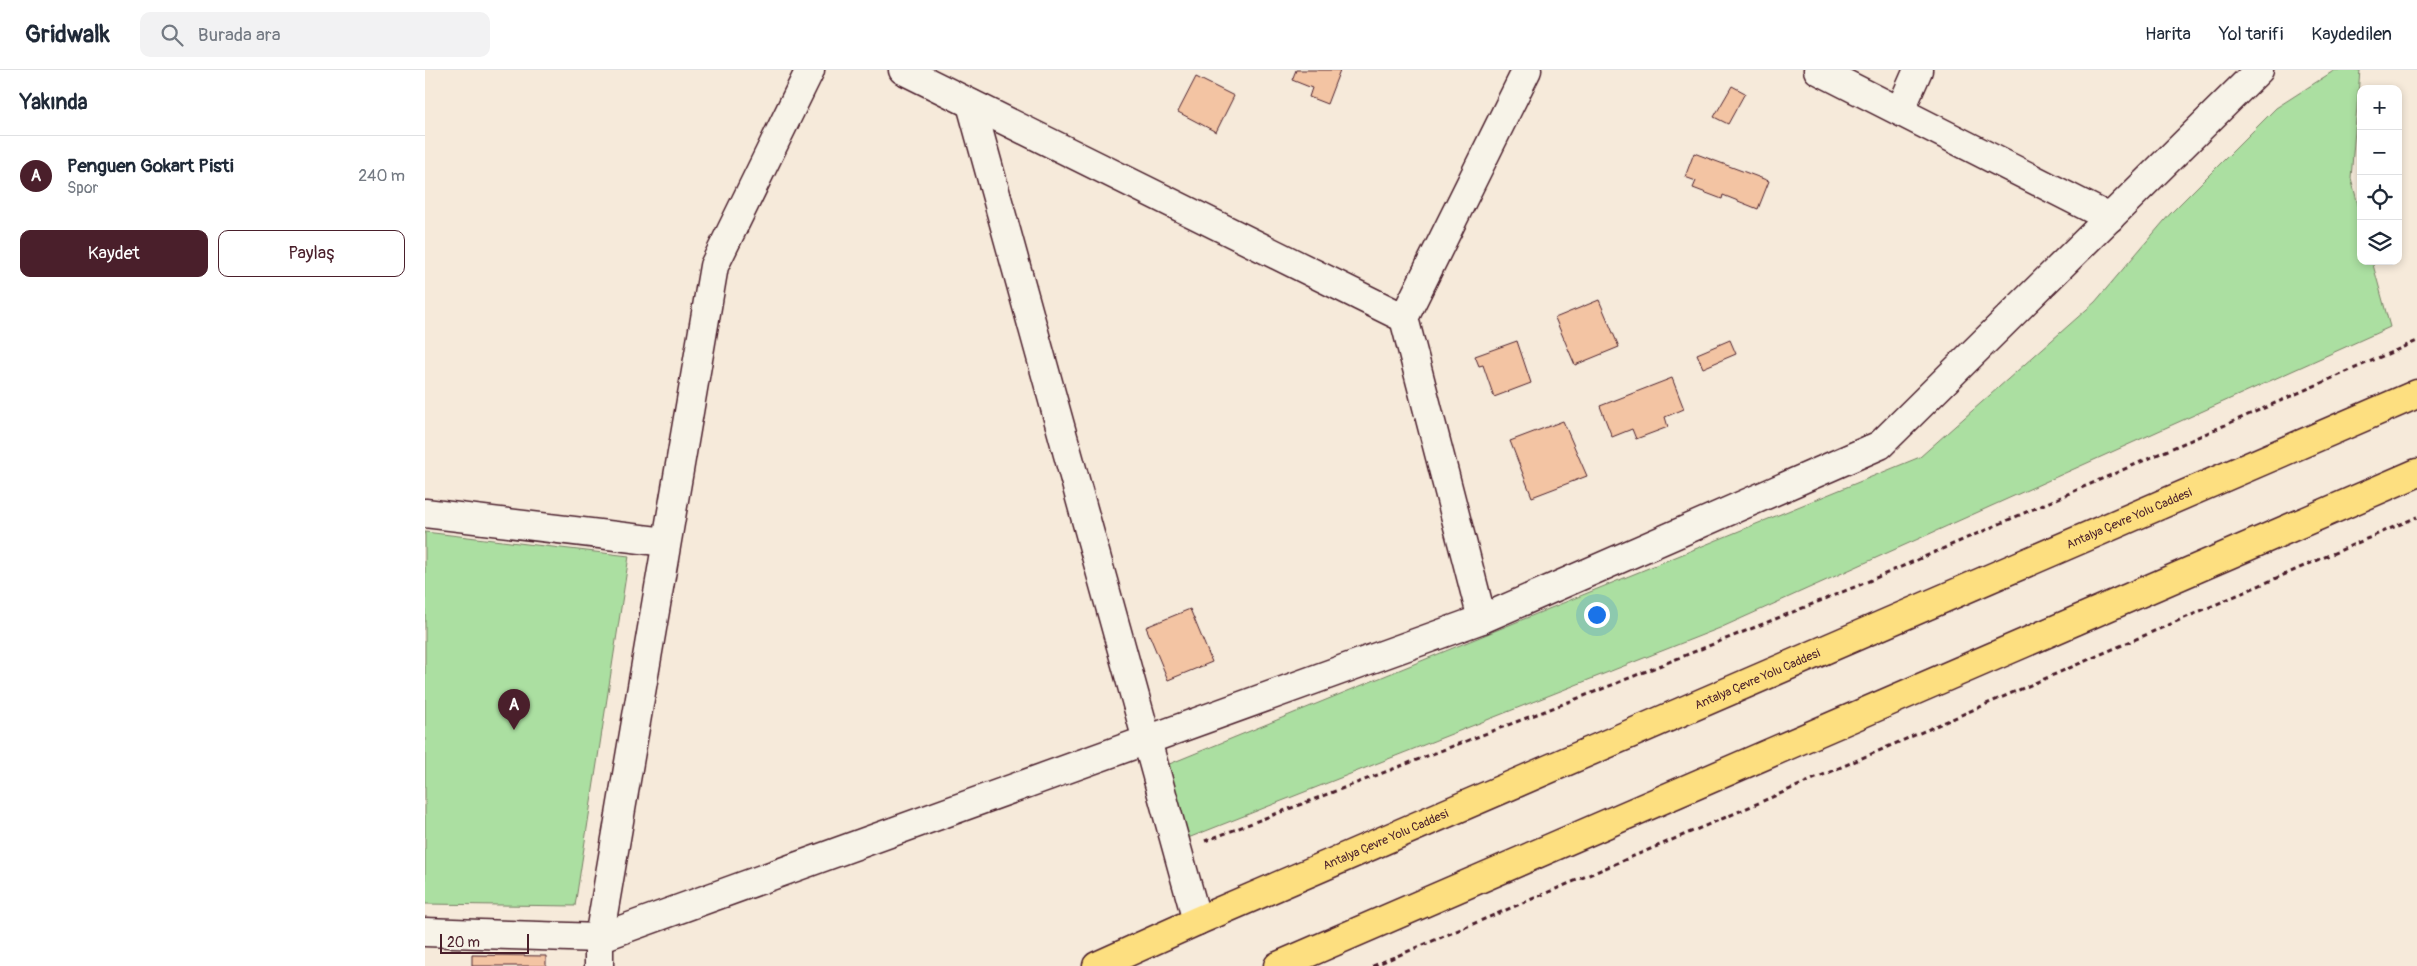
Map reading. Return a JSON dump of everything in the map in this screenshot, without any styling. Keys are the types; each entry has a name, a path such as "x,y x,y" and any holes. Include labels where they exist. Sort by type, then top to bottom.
{"highway":[{"name":"Antalya Çevre Yolu Caddesi","path":"1097,966 1197,921 2417,394"},
{"path":"1278,966 2417,473"},
{"path":"1082,966 1135,948"}],"street":[{"path":"599,966 599,938 714,266 809,70"},
{"path":"903,70 1404,318"},
{"path":"1482,620 1404,318 1527,70"},
{"path":"1818,70 2110,218"},
{"path":"1900,111 1918,70"},
{"path":"425,932 599,938 1482,620 1880,445 2259,70"},
{"path":"971,104 1197,921"},
{"path":"425,513 666,542"}],"path":[{"path":"1177,851 1597,691 1862,584 2417,340"},
{"path":"1373,966 1724,818 2417,517"}],"green space":[{"path":"2335,70 2360,70 2359,85 2357,85 2351,178 2357,201 2357,265 2373,265 2390,327 1720,628 1183,840 1162,767 1920,457 2095,302 2170,214 2276,108"},
{"path":"425,532 629,556 575,906 425,904"}],"building":[{"path":"1296,70 1340,70 1327,104 1309,97 1312,88 1292,80"},
{"path":"1196,77 1234,96 1216,132 1178,112"},
{"path":"1732,86 1745,93 1728,124 1714,117"},
{"path":"1694,153 1769,181 1758,209 1723,195 1722,199 1693,188 1696,181 1685,177"},
{"path":"1599,300 1619,347 1575,365 1555,318"},
{"path":"1730,340 1736,354 1703,368 1697,354"},
{"path":"1517,341 1531,383 1494,397 1483,365 1479,366 1475,356"},
{"path":"1672,378 1684,409 1665,417 1668,427 1636,439 1632,429 1612,437 1600,406"},
{"path":"1563,421 1587,476 1532,497 1510,441"},
{"path":"1190,609 1212,662 1168,680 1146,627"},
{"path":"472,955 546,956 546,966 472,966"}],"place":[{"name":"Penguen Gokart Pisti","path":"514,730"}]}
